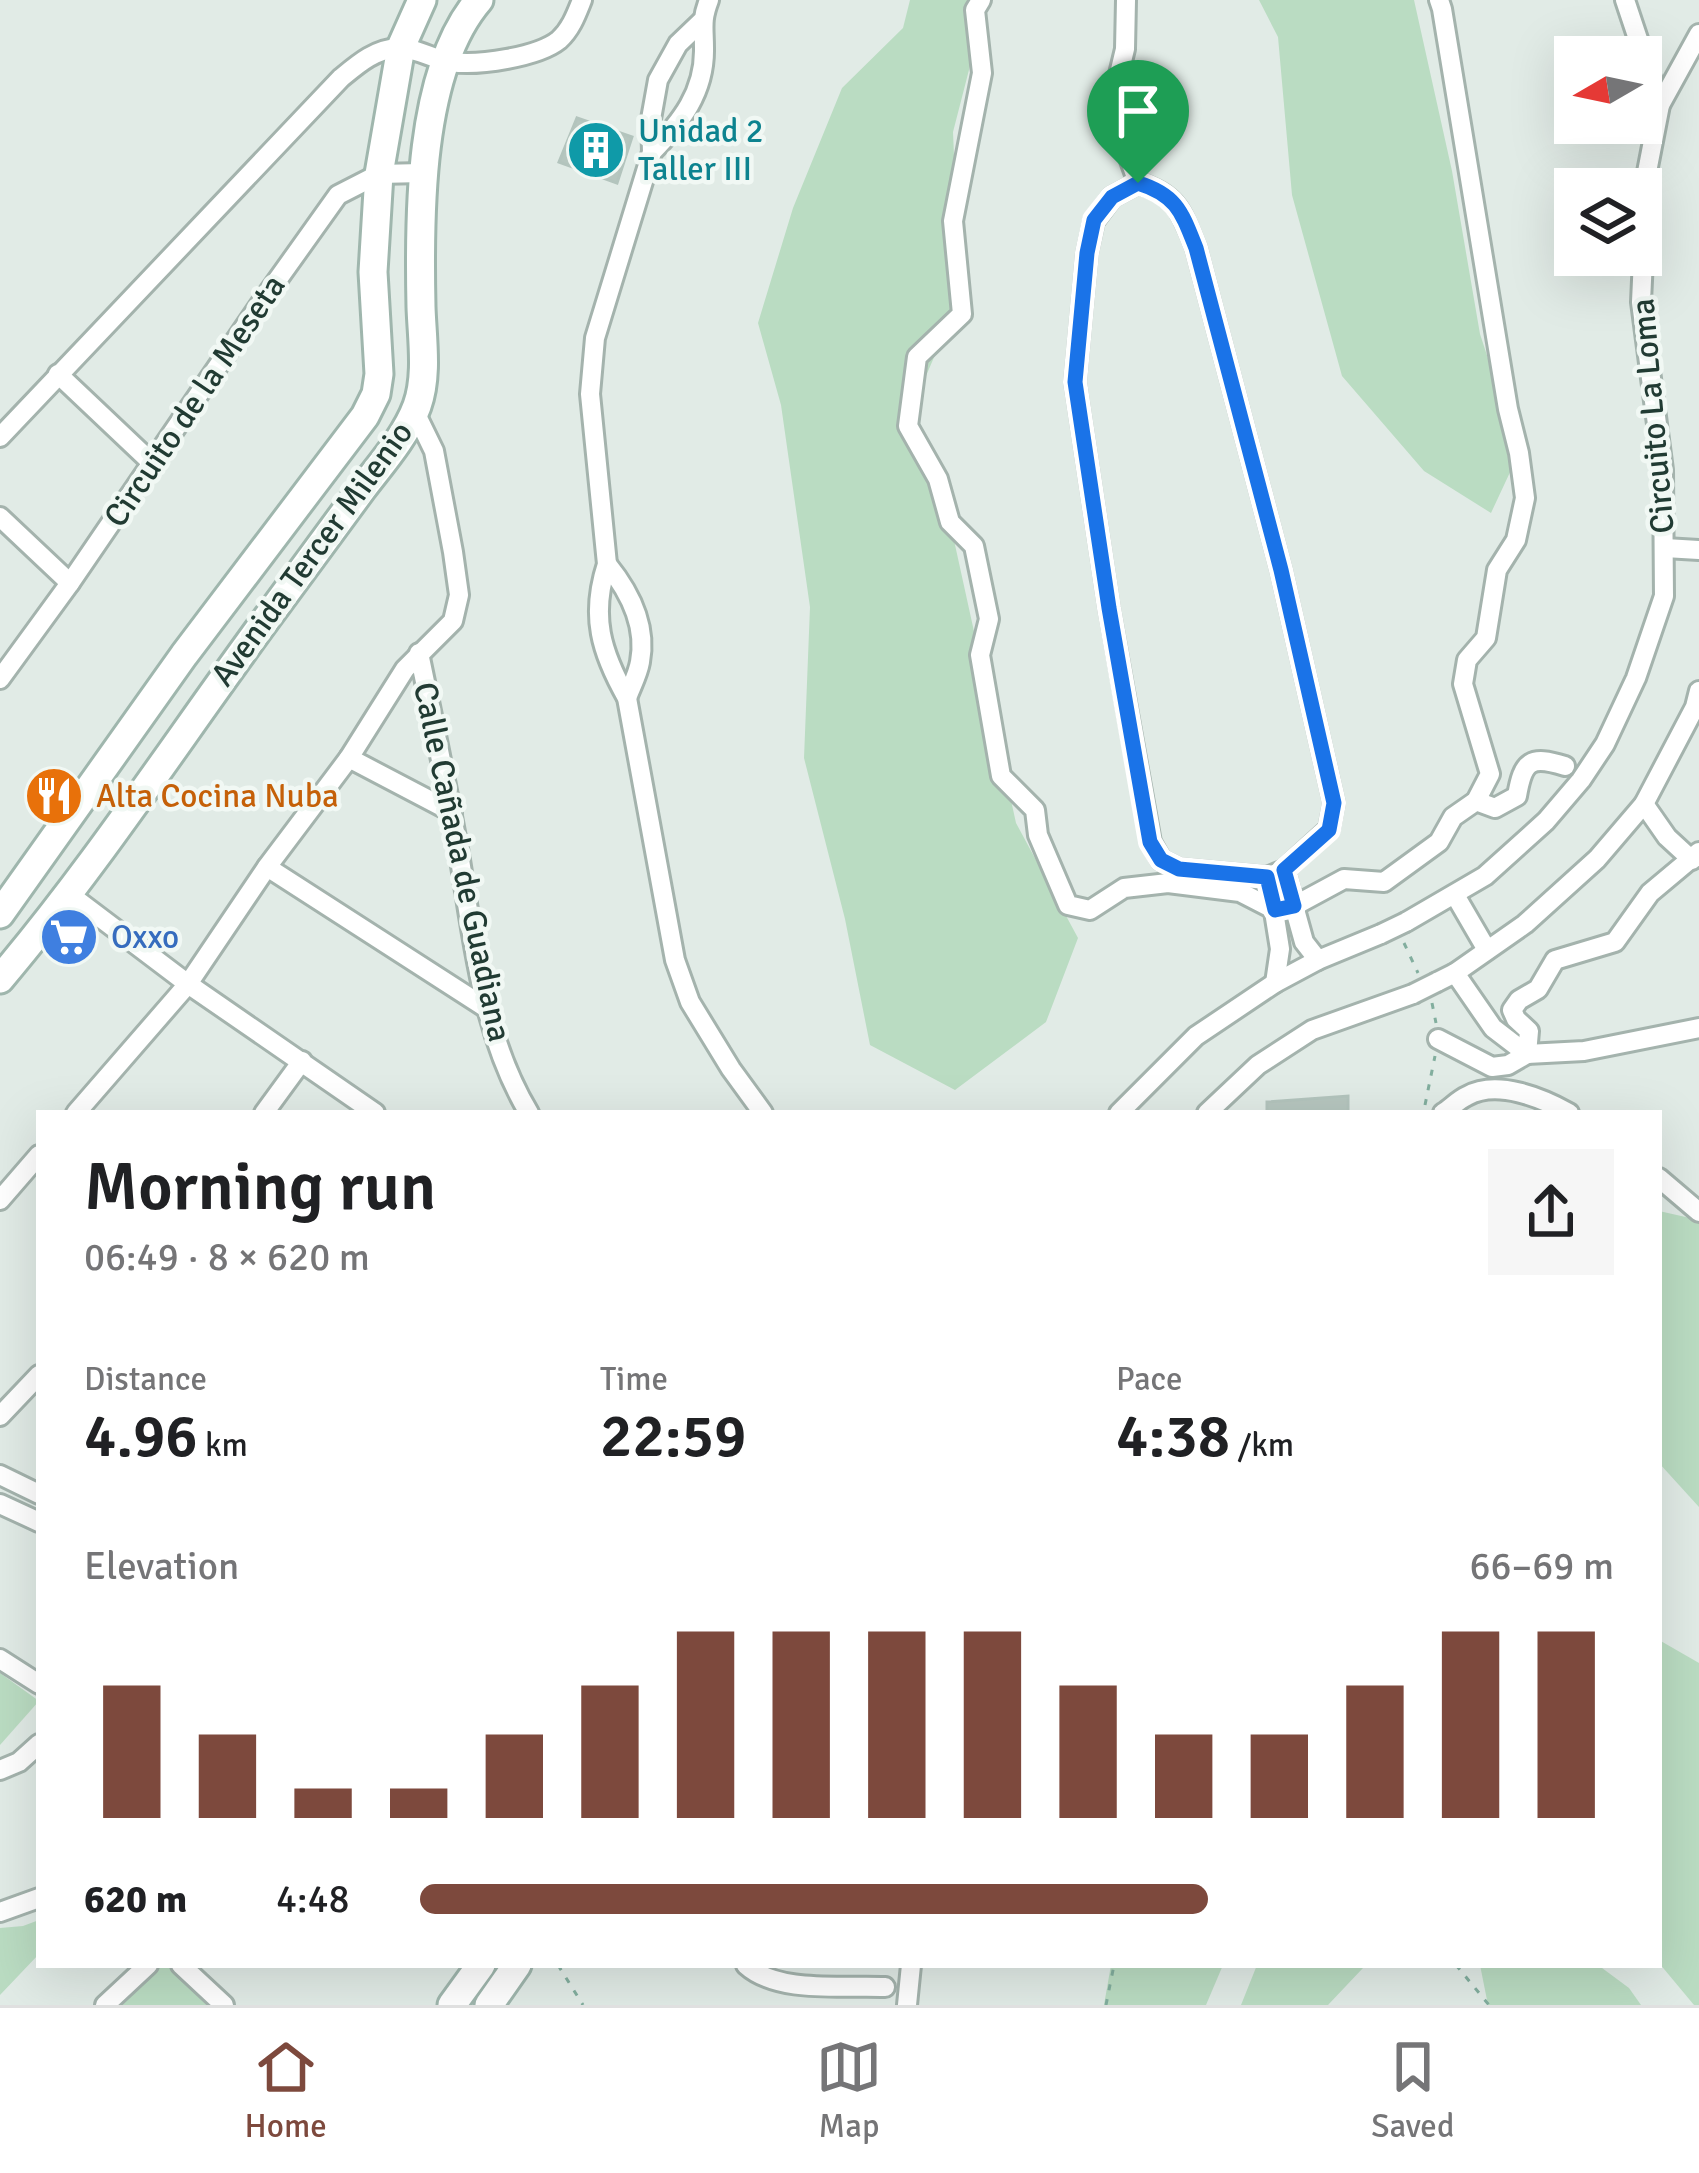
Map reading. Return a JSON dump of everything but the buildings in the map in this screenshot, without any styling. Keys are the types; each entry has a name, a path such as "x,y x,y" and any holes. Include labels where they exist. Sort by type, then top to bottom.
{"street":[{"name":"Avenida Tercer Milenio","path":"1,910 184,655 365,416 376,394 373,272 379,174 401,47 422,0"},
{"name":"Avenida Tercer Milenio","path":"0,979 69,894 415,412 423,380 422,173 446,62 468,13 479,0"},
{"path":"0,437 341,78 366,58 401,47 446,62 481,62 543,50 571,27 582,0"},
{"path":"709,0 701,22 678,44 658,80 651,119 652,152 595,338 590,394 607,564 598,591 599,632 609,666 627,698 675,960 690,1002 761,1110"},
{"path":"981,0 975,10 982,73 953,221 962,314 917,357 908,426 938,479 950,522 974,546 989,620 980,655 1001,776 1035,810 1037,835 1068,905 1090,910 1124,888 1168,883 1240,892 1285,908 1344,879 1384,882 1439,842 1453,817 1476,801 1490,774 1463,684 1467,660 1486,638 1497,570 1516,540 1525,497 1438,0"},
{"path":"1126,0 1125,49 1114,95 1117,124 1138,183"},
{"path":"1625,0 1637,36"},
{"path":"652,152 684,120 696,93 705,52 701,22"},
{"name":"Circuito La Loma","path":"1662,101 1699,34"},
{"name":"Circuito La Loma","path":"1318,959 1381,934 1404,931 1485,876 1546,821 1581,780 1605,744 1636,678 1664,596 1664,470 1641,302 1646,172 1652,144"},
{"path":"379,174 422,173"},
{"name":"Circuito de la Meseta","path":"0,679 338,195 379,174"},
{"path":"1138,183 1159,189 1180,210 1196,248 1281,570 1334,803 1329,830 1275,873 1179,869 1161,860 1150,842 1075,382 1094,220 1112,197 1138,183"},
{"path":"58,374 152,463"},
{"name":"Calle Cañada de Guadiana","path":"415,412 434,451 459,595 453,621 419,653 486,1008 498,1047 528,1110"},
{"path":"0,517 70,583"},
{"path":"1665,548 1699,550"},
{"path":"607,564 626,588 639,624 640,660 627,698"},
{"path":"79,1110 188,985 419,653"},
{"path":"184,655 218,684"},
{"path":"1210,1110 1258,1065 1312,1030 1432,987 1525,924 1597,859 1644,804 1699,691"},
{"path":"349,758 452,812"},
{"path":"1476,801 1495,808 1516,796 1528,764 1542,758 1565,766"},
{"path":"1527,1054 1529,1030 1512,1010 1519,1000 1538,989 1555,960 1615,942 1650,893 1696,856 1667,837 1644,804"},
{"path":"267,867 486,1008"},
{"path":"1122,1110 1196,1036 1318,959 1285,908 1275,873"},
{"path":"69,894 188,985 371,1110"},
{"path":"1455,895 1487,950"},
{"path":"1275,983 1285,908"},
{"path":"1,910 35,937"},
{"path":"1432,987 1527,1054"},
{"path":"1438,1039 1492,1067 1508,1065 1527,1054 1584,1051 1699,1028"},
{"path":"266,1110 302,1061"},
{"path":"1496,1090 1508,1065"},
{"path":"1447,1110 1470,1093 1496,1090 1542,1098 1564,1110"},
{"path":"0,1200 36,1158"},
{"path":"1662,1181 1699,1212"},
{"path":"0,1416 36,1378"},
{"path":"0,1475 36,1493"},
{"path":"0,1504 36,1521"},
{"path":"0,1659 36,1682"},
{"path":"0,1770 20,1762 36,1747"},
{"path":"0,1912 36,1899"},
{"path":"105,2005 145,1968"},
{"path":"185,1968 224,2005"},
{"path":"452,2005 479,1968"},
{"path":"490,2005 515,1968"},
{"path":"750,1968 777,1983 885,1987"},
{"path":"907,2005 911,1968"}],"path":[{"path":"1404,931 1432,987 1438,1039 1425,1110"},
{"path":"560,1968 583,2005"},
{"path":"1106,2005 1113,1968"},
{"path":"1458,1968 1489,2005"}],"green space":[{"path":"910,0 987,0 953,132 960,297 910,413 950,522 1016,823 1078,938 1046,1022 955,1090 870,1045 845,919 804,758 810,607 781,405 758,323 793,208 842,88 903,28"},
{"path":"1259,0 1414,0 1452,171 1480,334 1519,453 1491,513 1424,471 1342,376 1292,195 1278,37"},
{"path":"1662,1212 1699,1220 1699,1507 1662,1466"},
{"path":"1662,1642 1699,1663 1699,2005 1694,2005 1662,1967"},
{"path":"0,1673 36,1699 36,1704 0,1745"},
{"path":"36,1921 36,1957 0,1995 0,1928"},
{"path":"149,1968 172,1968 212,2005 118,2005"},
{"path":"1110,1968 1222,1968 1206,2005 1104,2005"},
{"path":"1256,1968 1363,1968 1328,2005 1241,2005"},
{"path":"1481,1968 1602,1968 1629,1988 1641,2005 1488,2005"}],"place":[{"name":"Unidad 2 Taller III","path":"596,150"},
{"name":"Alta Cocina Nuba","path":"54,796"},
{"name":"Oxxo","path":"69,937"}],"route":[{"path":"1138,183 1159,189 1180,210 1196,248 1281,570 1334,803 1329,830 1284,870 1294,906 1275,910 1267,877 1179,869 1161,860 1150,842 1135,763 1075,382 1094,220 1112,197 1138,183"}]}
